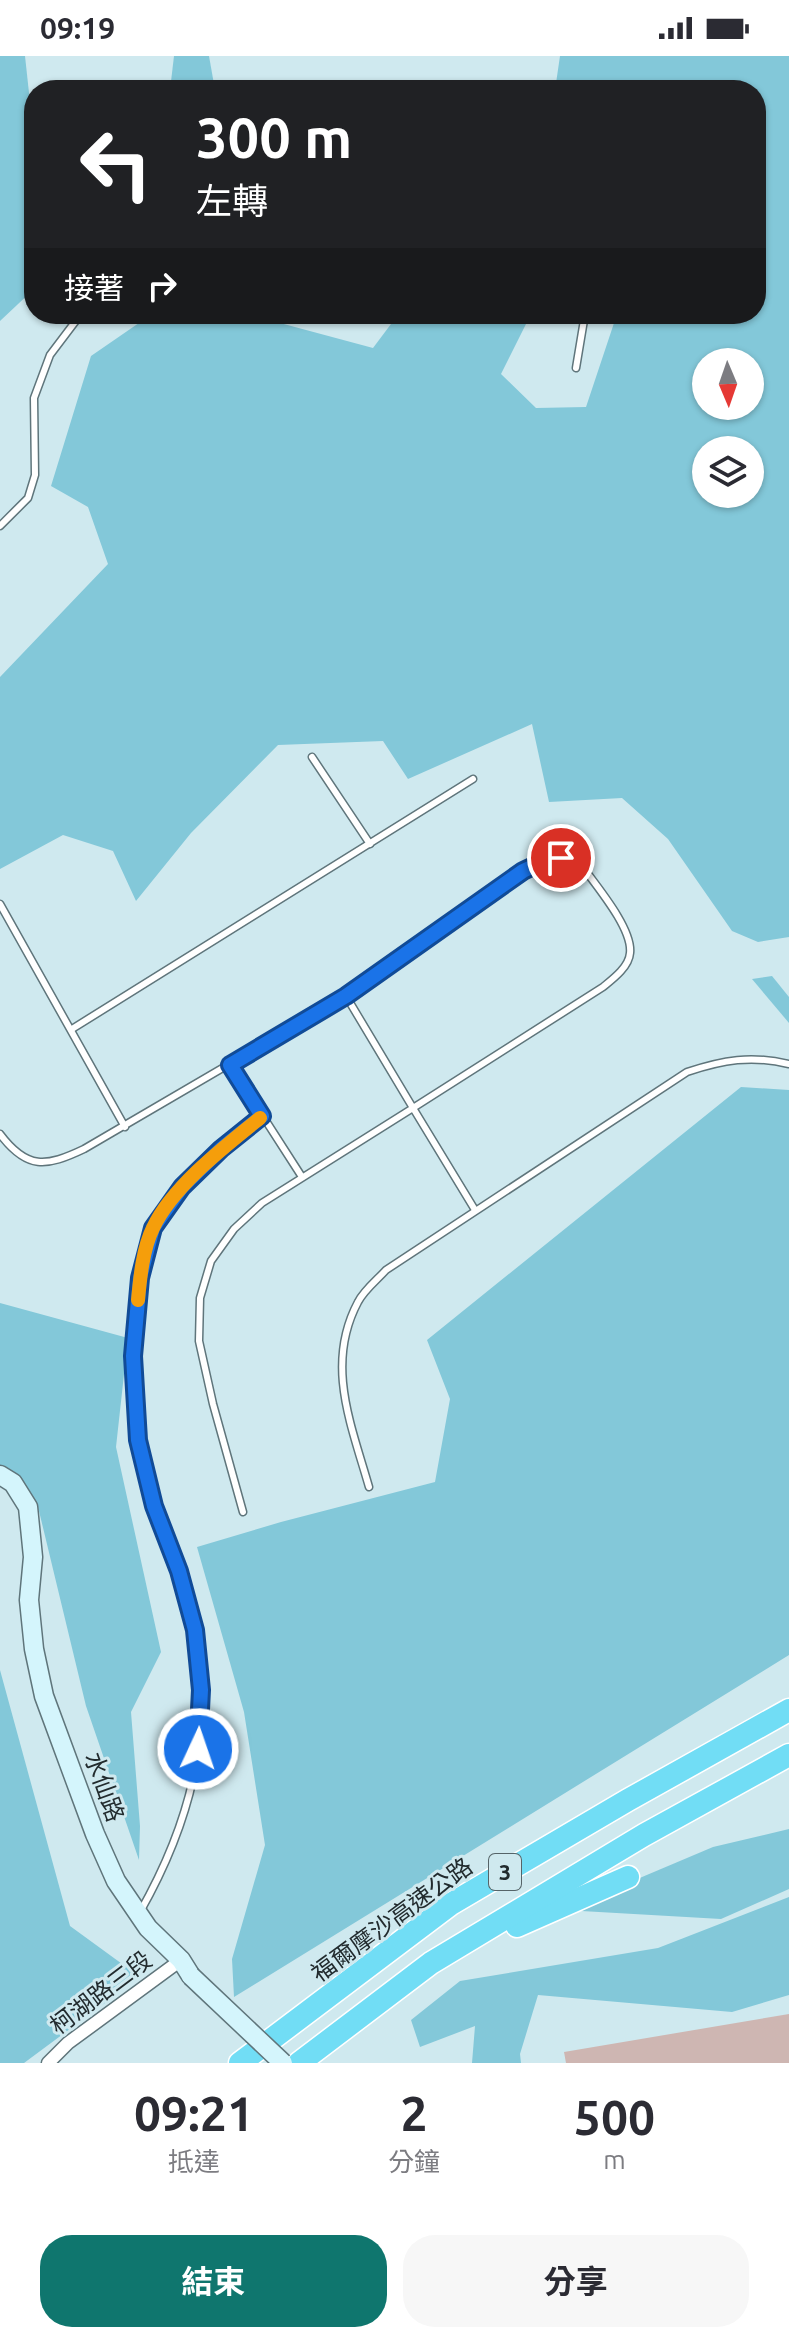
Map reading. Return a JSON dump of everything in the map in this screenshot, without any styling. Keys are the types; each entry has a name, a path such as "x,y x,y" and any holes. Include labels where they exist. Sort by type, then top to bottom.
{"highway":[{"name":"福爾摩沙高速公路","path":"240,2063 451,1904 789,1710"},
{"name":"3","path":"299,2063 431,1963 644,1835 789,1755"},
{"path":"431,1963 628,1877"}],"street":[{"name":"水仙路","path":"0,1475 13,1483 28,1507 33,1557 29,1600 34,1649 44,1696 95,1834 116,1881 148,1928 283,2063"},
{"name":"柯湖路三段","path":"48,2063 68,2043 186,1968"}],"lane":[{"path":"0,526 28,498 35,475 34,398 50,355 73,324"},
{"path":"576,368 583,324"},
{"path":"312,757 370,844"},
{"path":"72,1029 473,779"},
{"path":"0,1134 13,1152 32,1162 55,1162 125,1127 346,996 523,871 540,863 561,858 577,859 627,930 631,954 620,973 262,1203 234,1229 211,1261 200,1298 199,1341 243,1512"},
{"path":"0,904 125,1127"},
{"path":"346,996 475,1210"},
{"path":"369,1487 341,1381 343,1339 359,1299 386,1270 687,1072 739,1059 763,1058 789,1064"},
{"path":"230,1065 302,1177"},
{"path":"139,1914 164,1869 184,1815 198,1749 201,1690 195,1630 179,1571 154,1506 138,1440 133,1356 140,1278 153,1228 182,1187 221,1149 262,1116"}],"shaded area":[{"path":"0,56 25,56 28,80 24,80 24,298 0,321"},
{"path":"174,56 209,56 213,80 171,80"},
{"path":"560,56 789,56 789,937 758,942 732,931 668,839 622,798 549,802 532,724 408,779 383,741 278,745 191,833 136,901 113,851 63,835 0,869 0,677 108,564 88,507 51,486 91,356 137,324 284,324 373,348 391,324 526,324 501,374 536,408 586,407 614,324 766,324 766,80 556,80"},
{"path":"772,976 789,997 789,1023 752,979"},
{"path":"741,1087 789,1090 789,1655 234,1997 232,1959 265,1845 244,1712 197,1547 435,1482 450,1399 427,1340"},
{"path":"0,1303 128,1338 116,1447 161,1652 131,1712 140,1826 139,1860 86,1706 39,1511 0,1466"},
{"path":"0,1670 70,1926 140,1977 24,2063 0,2063"},
{"path":"789,1829 789,1889 721,1919 564,1910 713,1847"},
{"path":"789,1897 789,1995 732,2012 538,1995 520,2054 521,2063 472,2063 475,2026 420,2047 411,2020 460,1981 658,1948"}],"building":[{"path":"789,2014 789,2063 566,2063 564,2052"}],"slow traffic":[{"path":"138,1300 140,1278 153,1228 182,1187 221,1149 260,1118"}],"route":[{"path":"198,1749 201,1690 195,1630 179,1571 154,1506 138,1440 133,1356 140,1278 153,1228 182,1187 221,1149 262,1116 230,1065 346,996 523,871 561,858"}]}
